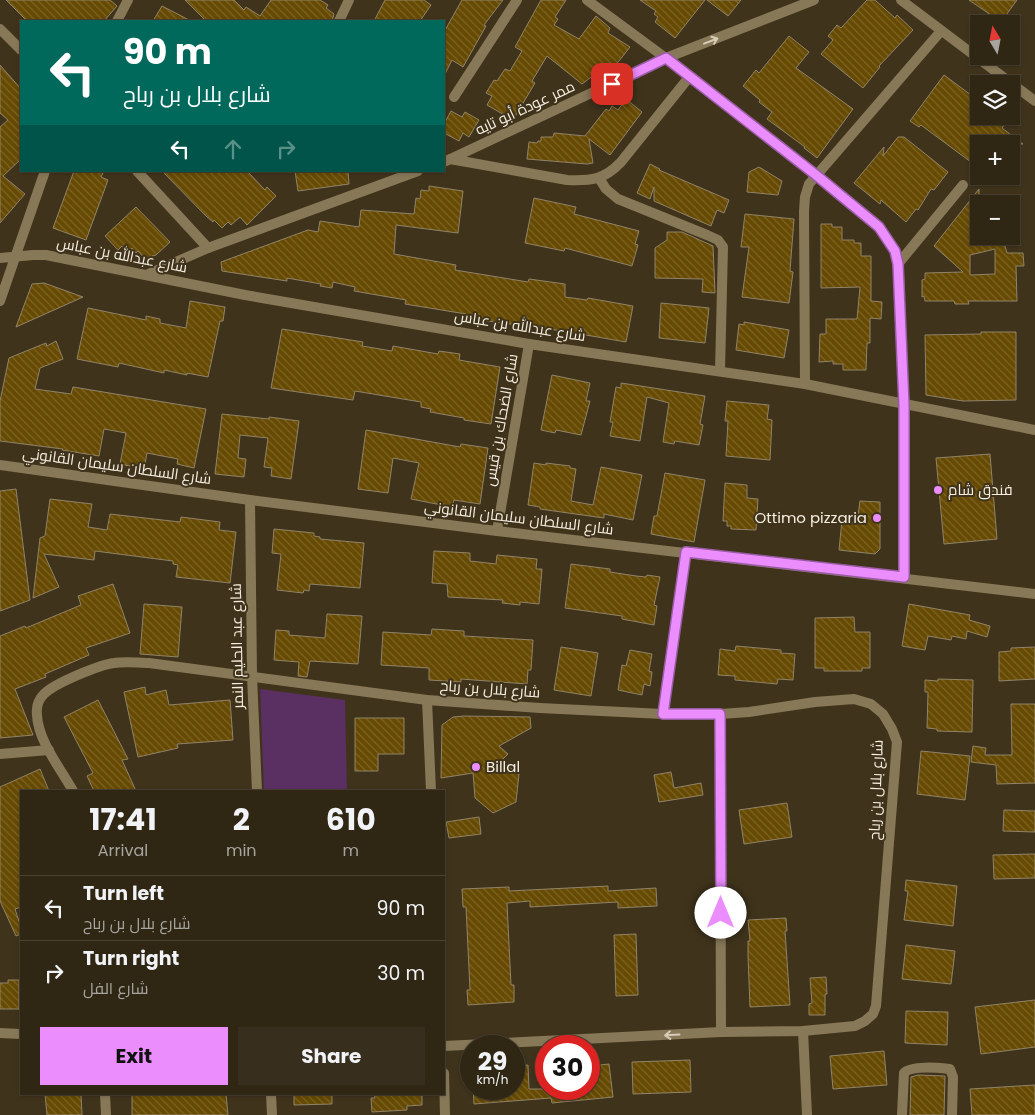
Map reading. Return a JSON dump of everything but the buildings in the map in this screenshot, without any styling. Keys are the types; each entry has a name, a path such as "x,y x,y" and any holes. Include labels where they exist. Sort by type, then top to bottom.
{"street":[{"path":"118,20 128,0"},
{"path":"339,20 349,0"},
{"path":"454,97 517,0"},
{"path":"587,0 690,76 816,175 879,227 895,251 898,264 904,405 904,577"},
{"name":"ممر عودة أبو تايه","path":"446,160 666,58 814,0"},
{"path":"901,0 1035,101"},
{"path":"0,29 20,49"},
{"path":"804,384 804,211 805,197 809,184 941,31"},
{"path":"446,160 567,180 585,181 599,178 611,172 621,162 690,76"},
{"path":"0,301 45,172"},
{"path":"138,172 208,248"},
{"path":"146,275 208,248 415,172"},
{"path":"599,178 606,189 618,199 718,240 723,247 720,371"},
{"path":"898,264 962,185"},
{"name":"شارع عبدالله بن عباس","path":"0,258 46,255 245,295 530,344 804,384 1035,430"},
{"name":"شارع الضحاك بن قيس","path":"497,531 530,344"},
{"name":"شارع السلطان سليمان القانوني","path":"0,465 250,500 497,531 904,577 1035,594"},
{"name":"شارع عبد الحليم النمر","path":"250,500 252,676 257,790"},
{"path":"663,714 686,552"},
{"name":"شارع بلال بن رباح","path":"72,790 49,750 38,725 37,704 45,693 71,678 114,663 149,663 427,700 540,708 663,714 720,714 748,712 815,702 854,700 871,704 883,714 897,742 876,1006 873,1014 865,1021 855,1026 804,1031 721,1032 445,1046"},
{"path":"427,700 431,790"},
{"path":"720,714 721,1032"},
{"path":"0,754 49,750"},
{"path":"804,1031 807,1115"},
{"path":"0,1034 20,1034"},
{"path":"902,1115 904,1072 913,1068 950,1069 952,1077 952,1115"},
{"path":"105,1095 106,1115"},
{"path":"271,1095 272,1115"},
{"path":"445,1095 445,1115"}],"shaded area":[{"path":"260,689 345,700 347,790 264,790"}],"place":[{"name":"فندق شام","path":"938,490"},
{"name":"Ottimo pizzaria","path":"877,518"},
{"name":"Billal","path":"476,767"}],"route":[{"path":"612,84 666,58 816,175 879,227 895,251 898,264 904,405 904,577 686,552 663,714 720,714 721,913"}]}
